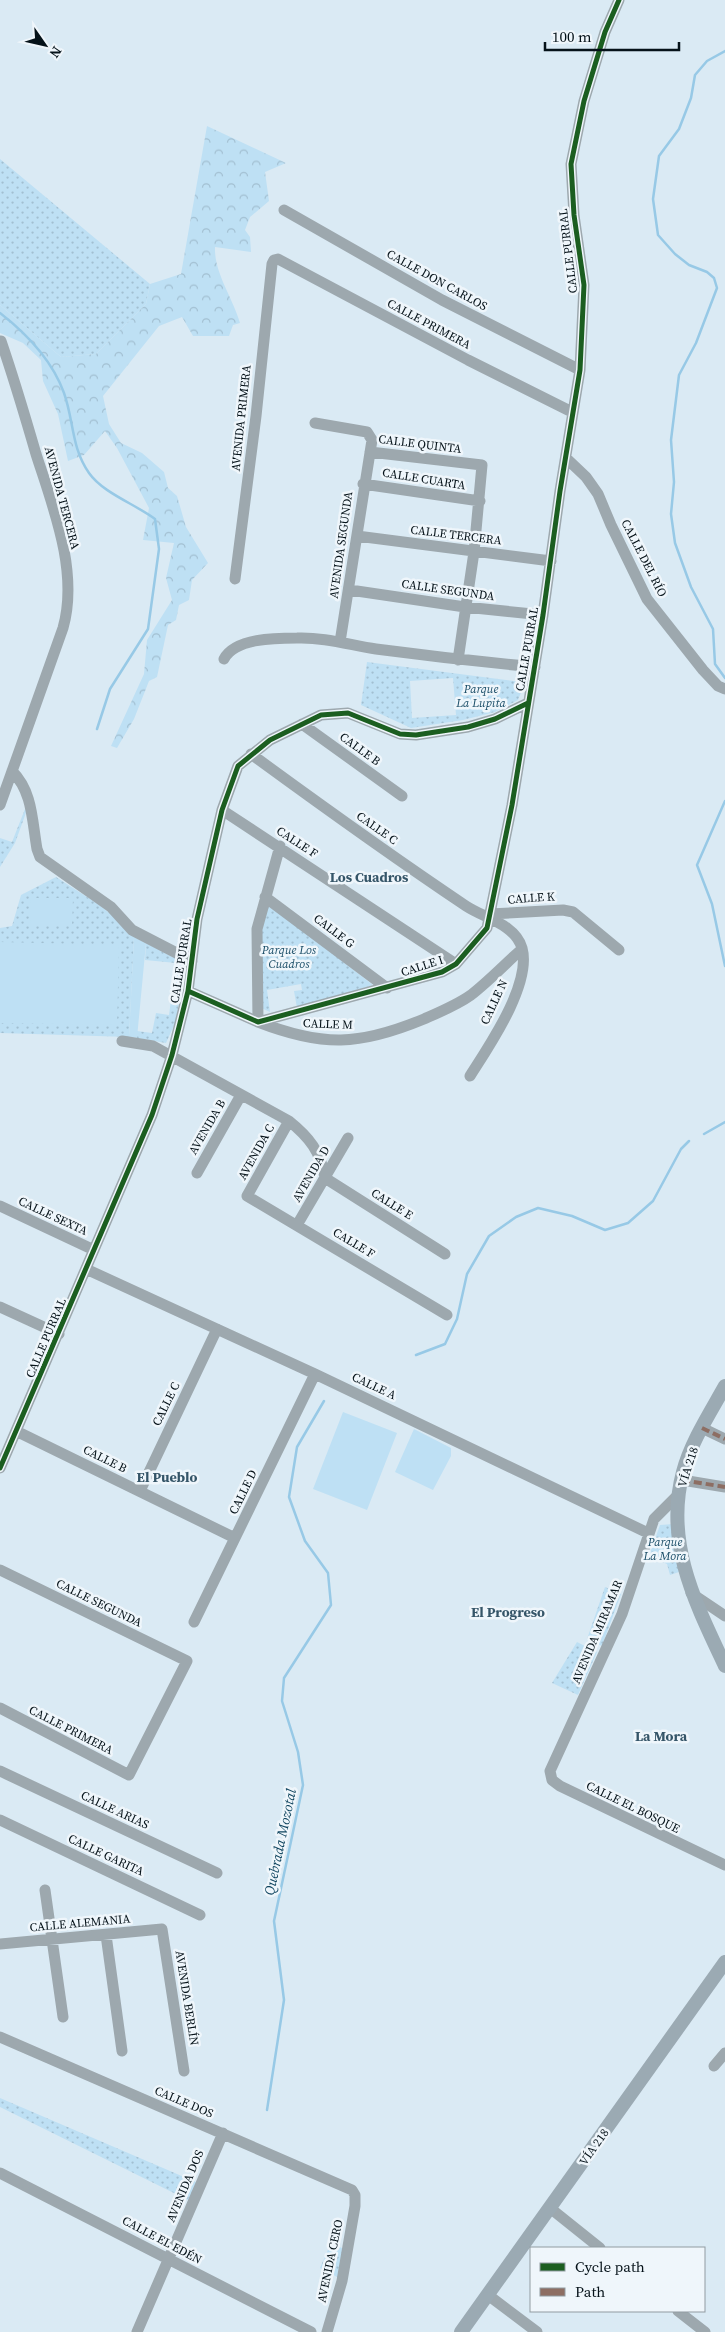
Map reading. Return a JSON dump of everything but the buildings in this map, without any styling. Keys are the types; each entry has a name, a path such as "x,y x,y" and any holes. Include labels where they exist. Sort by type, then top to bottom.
{"main road":[{"name":"VÍA 218","path":"725,1386 702,1428 691,1453 680,1487 678,1527 682,1560 691,1593 725,1666"},
{"name":"VÍA 218","path":"461,2332 725,1962"}],"street":[{"name":"CALLE PURRAL","path":"0,1468 3,1454 16,1431 59,1334 152,1115 172,1055 188,991 197,919 222,810 238,766 270,740 321,715 348,713 400,734 416,735 486,722 528,703 544,615 572,412 580,370 584,285 574,215 571,164 584,101 615,1"},
{"name":"CALLE DON CARLOS","path":"284,210 442,300 580,370"},
{"name":"CALLE PRIMERA","path":"274,260 278,259 453,353 572,412"},
{"name":"AVENIDA PRIMERA","path":"235,579 274,260"},
{"name":"AVENIDA TERCERA","path":"0,805 63,628 66,617 68,589 63,549 50,499 1,342"},
{"name":"CALLE QUINTA","path":"314,423 367,432 372,440 370,452 482,465 480,502"},
{"name":"AVENIDA SEGUNDA","path":"340,642 350,590 363,484 370,452"},
{"name":"CALLE DEL RÍO","path":"566,458 586,477 598,494 648,599 703,670 718,686 725,689"},
{"name":"CALLE CUARTA","path":"363,484 480,502"},
{"path":"458,660 480,502"},
{"name":"CALLE TERCERA","path":"357,536 551,561"},
{"name":"CALLE SEGUNDA","path":"350,590 465,607 544,615"},
{"path":"224,659 232,649 269,639 298,638 340,642 458,660 535,667"},
{"name":"CALLE I","path":"258,1022 442,972 456,964 481,937 490,917 512,805 528,703"},
{"name":"CALLE B","path":"302,724 402,796"},
{"name":"CALLE C","path":"251,754 372,841 490,917"},
{"path":"12,771 22,781 27,793 40,857 111,907 132,930 192,961"},
{"name":"CALLE F","path":"222,810 280,846 456,964"},
{"path":"188,991 258,1022 257,929 280,846"},
{"name":"CALLE G","path":"265,897 387,988"},
{"name":"CALLE K","path":"490,917 563,910 573,912 619,950"},
{"path":"490,917 508,928 522,948"},
{"name":"CALLE M","path":"258,1022 293,1036 317,1039 344,1040 370,1038 392,1032 453,1006 471,995 522,948"},
{"name":"CALLE N","path":"470,1076 516,992 521,976 522,948"},
{"path":"122,1040 153,1046 172,1055 289,1121 305,1134 316,1147 323,1163 325,1178"},
{"name":"AVENIDA B","path":"197,1173 241,1095"},
{"name":"AVENIDA C","path":"247,1196 289,1121"},
{"name":"AVENIDA D","path":"297,1225 348,1138"},
{"name":"CALLE E","path":"325,1178 445,1254"},
{"name":"CALLE F","path":"247,1196 447,1315"},
{"name":"CALLE SEXTA","path":"0,1206 94,1250"},
{"name":"CALLE A","path":"86,1269 315,1374 648,1533"},
{"path":"0,1307 59,1334"},
{"name":"CALLE C","path":"140,1491 217,1329"},
{"name":"CALLE D","path":"194,1622 315,1374"},
{"path":"702,1428 725,1440"},
{"name":"CALLE B","path":"16,1431 236,1538"},
{"path":"680,1487 725,1487"},
{"name":"AVENIDA MIRAMAR","path":"556,1758 622,1614 654,1519 680,1487"},
{"name":"CALLE SEGUNDA","path":"0,1570 186,1662 129,1775"},
{"path":"691,1593 725,1616"},
{"name":"CALLE PRIMERA","path":"0,1708 129,1775"},
{"name":"CALLE EL BOSQUE","path":"556,1758 550,1770 552,1780 560,1786 725,1865"},
{"name":"CALLE ARIAS","path":"0,1771 218,1873"},
{"name":"CALLE GARITA","path":"0,1820 200,1915"},
{"path":"45,1890 63,2017"},
{"name":"CALLE ALEMANIA","path":"0,1944 162,1929"},
{"name":"AVENIDA BERLÍN","path":"162,1929 184,2071"},
{"path":"106,1935 122,2051"},
{"name":"CALLE DOS","path":"0,2037 346,2187 355,2195"},
{"path":"714,2066 725,2054"},
{"name":"AVENIDA DOS","path":"137,2332 223,2133"},
{"name":"CALLE EL EDÉN","path":"0,2173 311,2332"},
{"name":"AVENIDA CERO","path":"328,2332 342,2281 355,2195"},
{"path":"550,2208 599,2247"},
{"path":"488,2295 537,2332"},
{"path":"679,2312 705,2332"}],"green space":[{"path":"207,126 286,163 265,172 269,201 250,217 245,230 250,237 251,252 215,247 215,257 221,276 240,323 233,325 229,336 193,336 182,317 159,326 103,396 109,424 121,443 142,453 164,472 168,488 177,496 186,527 208,563 192,580 189,600 179,605 176,620 168,625 157,677 149,681 134,719 117,748 111,746 144,674 147,640 172,600 166,578 174,543 143,540 149,508 117,448 105,431 84,455 68,461 58,414 43,381 41,360 23,343 0,333 0,305 61,357 96,354 146,304 150,284 181,274"},
{"path":"0,159 150,284 146,304 96,354 61,357 0,305"},
{"name":"Parque La Lupita","path":"367,662 514,681 520,683 522,690 518,700 495,712 463,720 411,728 361,705","holes":["453,678 456,715 412,718 410,681"]},
{"path":"25,809 27,810 15,843 0,867 0,838 12,842"},
{"path":"56,877 98,904 116,918 134,937 129,1037 0,1033 0,928 12,926 21,895"},
{"path":"31,898 73,898 72,925 30,925"},
{"name":"Parque Los Cuadros","path":"267,903 373,985 297,1008 294,991 302,990 301,984 267,990 270,1012 261,1008 259,930"},
{"path":"134,937 146,943 137,1038 129,1037"},
{"path":"0,942 119,945 117,1025 0,1023"},
{"path":"146,943 176,959 184,969 176,1021 166,1043 137,1038 137,1031 152,1033 156,1013 169,1015 176,963 145,960"},
{"path":"343,1412 397,1433 367,1510 313,1489"},
{"path":"414,1429 451,1448 451,1456 433,1490 395,1472"},
{"name":"Parque La Mora","path":"674,1524 682,1571 670,1575 667,1564 649,1556 660,1525"},
{"path":"605,1587 621,1594 602,1646 587,1639"},
{"path":"577,1642 597,1652 578,1695 552,1683"},
{"path":"0,2098 198,2183 190,2201 0,2107"},
{"path":"331,2243 344,2249 339,2278 320,2268"}],"waterway":[{"name":"Quebrada Mozotal","path":"725,51 707,61 695,75 691,98 679,129 659,156 653,199 658,235 675,254 689,265 707,272 714,278 717,288 696,343 679,375 671,440 674,482 671,514 675,543 691,587 713,629 715,664 725,678"},
{"path":"0,313 38,348 53,370 64,393 79,453 89,473 102,487 155,519 159,549 148,629 110,689 97,729"},
{"name":"Quebrada Mozotal","path":"725,801 697,865 712,904 725,966"},
{"name":"Quebrada Mozotal","path":"704,1134 725,1122"},
{"name":"Quebrada Mozotal","path":"416,1355 445,1344 457,1319 467,1274 489,1236 516,1217 538,1208 572,1216 605,1230 628,1223 653,1201 681,1149 689,1141"},
{"name":"Quebrada Mozotal","path":"267,2110 284,2000 274,1921 303,1785 298,1752 282,1701 284,1678 331,1605 328,1573 305,1541 289,1497 297,1447 324,1401"}],"marked path":[{"path":"702,1428 725,1439"},
{"path":"682,1480 725,1487"}],"cycle path":[{"path":"188,991 258,1022 442,972 456,964 487,928 512,805 580,370 584,285 574,215 571,164 584,101 605,32 619,0"},
{"path":"0,1468 152,1115 172,1055 188,991 197,919 222,810 238,766 270,740 321,715 348,713 400,734 416,735 468,727 495,719 528,703"}],"district":[{"name":"Los Cuadros","path":"369,877"},
{"name":"El Pueblo","path":"167,1477"},
{"name":"El Progreso","path":"508,1612"},
{"name":"La Mora","path":"661,1736"}]}
